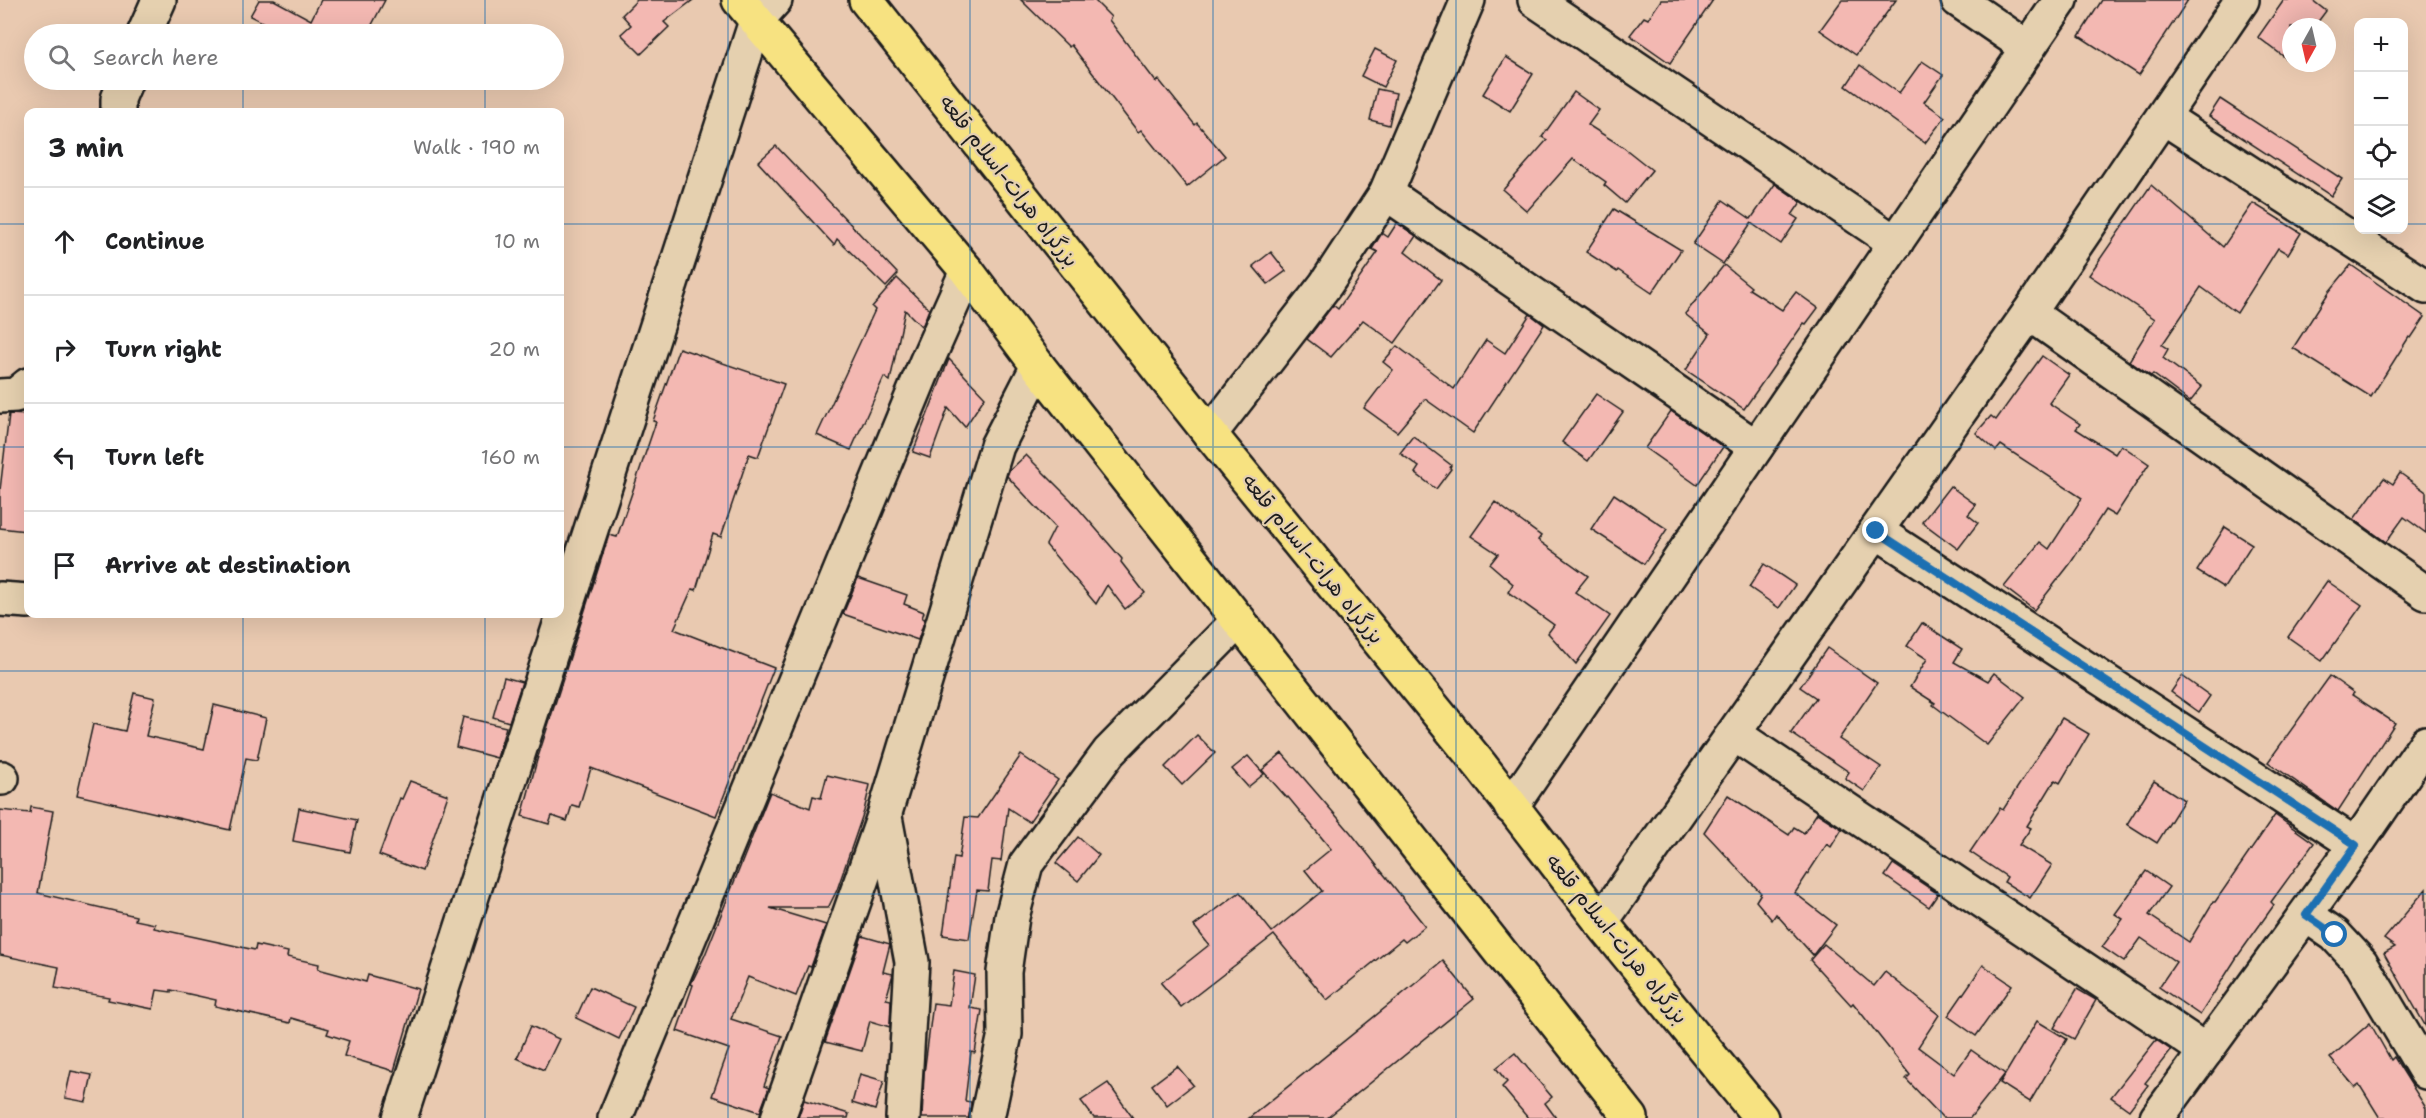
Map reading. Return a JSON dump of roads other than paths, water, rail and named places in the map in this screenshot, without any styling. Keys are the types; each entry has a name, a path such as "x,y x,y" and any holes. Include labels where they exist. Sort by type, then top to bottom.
{"highway":[{"name":"بزرگراه هرات-اسلام قلعه","path":"866,0 1210,434 1318,563 1601,922 1761,1118"},
{"path":"757,7 967,271 1038,366 1631,1118"}],"street":[{"path":"148,24 159,0"},
{"path":"1210,434 1326,284 1386,193 1468,0"},
{"path":"1535,0 1896,243"},
{"path":"1958,0 2028,48"},
{"path":"1511,807 2061,0"},
{"path":"1601,922 2029,313 2242,0"},
{"path":"564,608 757,7"},
{"path":"118,108 118,99 122,90"},
{"path":"2163,117 2426,287"},
{"path":"1386,193 1756,447"},
{"path":"615,1118 926,363 967,271"},
{"path":"2029,313 2426,593"},
{"path":"778,1118 884,816 997,446 1038,366"},
{"path":"0,396 16,395 24,390"},
{"path":"1876,531 2356,845"},
{"path":"0,599 24,601"},
{"path":"400,1118 561,618"},
{"path":"987,1118 1005,1034 1004,972 1012,917 1026,864 1109,752 1239,620"},
{"path":"1734,734 2206,1051"},
{"path":"2157,1118 2306,915 2426,743"},
{"path":"884,816 912,962 903,1118"},
{"path":"2306,915 2335,935 2361,963 2425,1067"}]}
